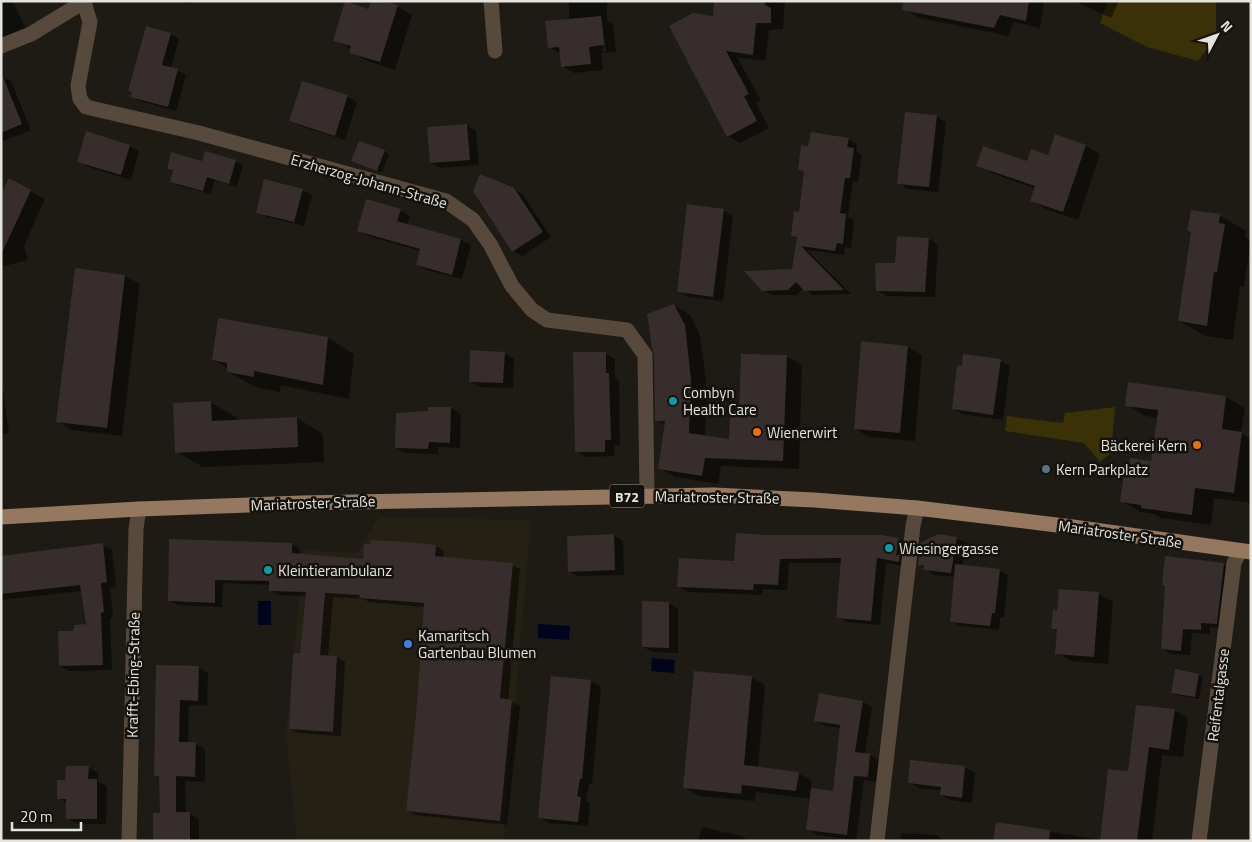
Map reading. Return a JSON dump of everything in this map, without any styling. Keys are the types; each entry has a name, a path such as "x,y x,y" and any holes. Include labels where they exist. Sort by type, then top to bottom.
{"main road":[{"name":"Mariatroster Straße","path":"1,517 302,503 714,495 917,508 1246,551"}],"street":[{"path":"491,1 495,51"},
{"path":"1,46 30,34 84,2"},
{"name":"Erzherzog-Johann-Straße","path":"84,2 90,22 78,86 80,99 86,107 200,134 446,201 474,220 490,244 512,286 532,310 539,315 547,320 627,330 645,355 647,496"},
{"path":"877,841 913,526 917,508"},
{"name":"Krafft-Ebing-Straße","path":"129,841 136,529 139,510"},
{"name":"Reifentalgasse","path":"1199,841 1234,567 1246,551"}],"shaded area":[{"path":"1107,1 1213,1 1216,2 1216,37 1198,61 1147,47 1100,23"},
{"path":"1115,407 1111,453 1100,462 1084,443 1005,431 1007,416 1063,423 1065,413"},
{"name":"Kamaritsch Gartenbau Blumen","path":"379,517 531,520 503,841 297,841 286,735 304,550 357,553"}],"water":[{"path":"258,601 271,601 271,625 258,625"},
{"path":"538,624 570,626 569,640 538,638"},
{"path":"652,658 675,660 674,673 651,671"}],"building":[{"path":"345,1 368,9 371,1 385,1 398,5 380,62 349,53 351,46 333,41"},
{"path":"714,1 765,1 765,5 771,8 771,23 756,23 753,55 726,51 749,94 744,96 757,121 727,137 669,26 693,13 713,16"},
{"path":"903,1 1029,1 1026,21 1000,15 994,28 902,10"},
{"path":"601,16 604,45 589,47 591,64 561,67 559,47 548,48 545,21"},
{"path":"146,26 171,33 162,65 178,69 168,107 130,97 132,92 128,91"},
{"path":"1,75 22,124 1,133"},
{"path":"302,81 348,95 335,136 289,121"},
{"path":"905,112 937,115 929,187 897,184"},
{"path":"467,124 470,160 430,163 427,127"},
{"path":"86,131 130,145 121,175 77,162"},
{"path":"811,132 849,138 847,147 854,148 850,178 845,178 840,213 846,214 843,244 837,243 835,251 801,246 844,290 804,291 796,282 788,290 762,291 744,271 792,269 797,237 791,236 794,211 799,212 804,171 798,170 801,145 808,146"},
{"path":"1055,134 1086,145 1063,212 1030,201 1035,186 976,166 983,146 1027,161 1031,149 1048,155"},
{"path":"359,141 385,150 377,171 351,161"},
{"path":"205,151 236,160 229,184 207,177 203,191 170,182 173,170 167,169 171,152 202,161"},
{"path":"480,174 514,188 543,232 512,252 473,191"},
{"path":"9,178 31,190 1,255 1,190"},
{"path":"264,179 303,189 294,222 256,213"},
{"path":"366,199 401,209 397,221 461,239 452,275 416,265 420,249 357,231"},
{"path":"687,204 724,209 713,297 677,292"},
{"path":"1191,210 1220,214 1219,223 1225,224 1217,272 1214,272 1207,326 1178,321 1191,232 1187,231"},
{"path":"897,236 929,238 925,292 876,291 875,263 895,263"},
{"path":"75,268 125,275 107,428 56,422"},
{"path":"674,304 685,325 691,380 689,433 729,439 730,411 739,411 741,354 787,355 783,461 705,458 702,476 658,469 665,421 655,421 654,355 647,314"},
{"path":"218,318 328,337 323,385 254,371 254,377 227,372 227,363 212,360"},
{"path":"861,341 908,346 900,433 854,429"},
{"path":"470,350 505,352 503,383 469,382"},
{"path":"573,352 606,352 606,373 609,373 611,440 605,440 605,452 575,452"},
{"path":"963,354 1001,359 993,415 952,409 957,365 962,366"},
{"name":"Bäckerei Kern","path":"1128,382 1226,396 1222,429 1242,432 1234,493 1195,488 1192,515 1141,508 1141,505 1120,502 1124,473 1128,473 1130,458 1151,461 1158,410 1125,406"},
{"path":"211,401 212,421 297,417 298,447 175,453 173,403"},
{"path":"428,407 451,407 450,443 429,442 428,449 395,448 396,413 428,411"},
{"path":"736,533 768,535 882,535 899,538 896,556 900,554 899,562 877,558 871,621 836,618 841,558 780,559 778,585 754,584 753,590 677,587 679,558 734,561"},
{"path":"614,534 615,570 568,572 567,536"},
{"path":"938,534 957,537 951,573 923,570 924,566 918,565 920,543"},
{"path":"169,539 292,543 292,553 363,559 364,544 371,544 371,540 406,542 436,545 435,556 513,563 500,698 512,700 500,821 406,811 416,716 424,603 359,598 360,595 325,593 320,655 337,656 333,732 289,729 293,653 300,653 306,592 269,591 269,581 215,580 215,603 168,601"},
{"path":"103,543 107,582 101,583 104,612 101,613 103,665 59,666 58,631 73,631 74,625 86,624 80,585 1,594 1,556"},
{"path":"1165,556 1224,563 1217,624 1201,623 1201,630 1183,629 1181,651 1161,649 1165,586 1162,585"},
{"path":"955,564 1000,569 995,613 992,613 990,626 950,622"},
{"path":"1059,589 1099,592 1094,657 1055,654 1057,629 1051,629 1053,610 1057,611"},
{"path":"642,601 669,602 669,648 642,647"},
{"path":"156,665 199,666 198,701 180,700 179,742 196,742 195,777 176,776 176,812 190,812 190,841 153,841 153,813 160,813 159,776 154,776"},
{"path":"1175,669 1199,674 1195,697 1171,693"},
{"path":"694,671 752,676 744,765 799,772 796,791 742,785 741,794 683,788"},
{"path":"551,676 591,680 582,779 580,779 577,796 581,797 578,822 538,818"},
{"path":"819,693 863,701 855,752 870,754 868,777 854,776 847,835 806,830 811,788 833,791 840,725 814,721"},
{"path":"1136,705 1175,709 1169,750 1149,747 1137,841 1100,841 1108,769 1128,771"},
{"path":"910,760 965,766 962,798 940,795 941,787 908,783"},
{"path":"66,766 89,766 88,779 97,779 97,819 66,819 66,799 57,799 57,780 65,780"},
{"path":"996,822 1050,830 1049,841 993,841"}],"place":[{"name":"Combyn Health Care","path":"673,401"},
{"name":"Wienerwirt","path":"757,432"},
{"name":"Bäckerei Kern","path":"1197,445"},
{"name":"Kern Parkplatz","path":"1046,469"},
{"name":"Wiesingergasse","path":"889,548"},
{"name":"Kleintierambulanz","path":"268,570"},
{"name":"Kamaritsch Gartenbau Blumen","path":"408,644"}]}
